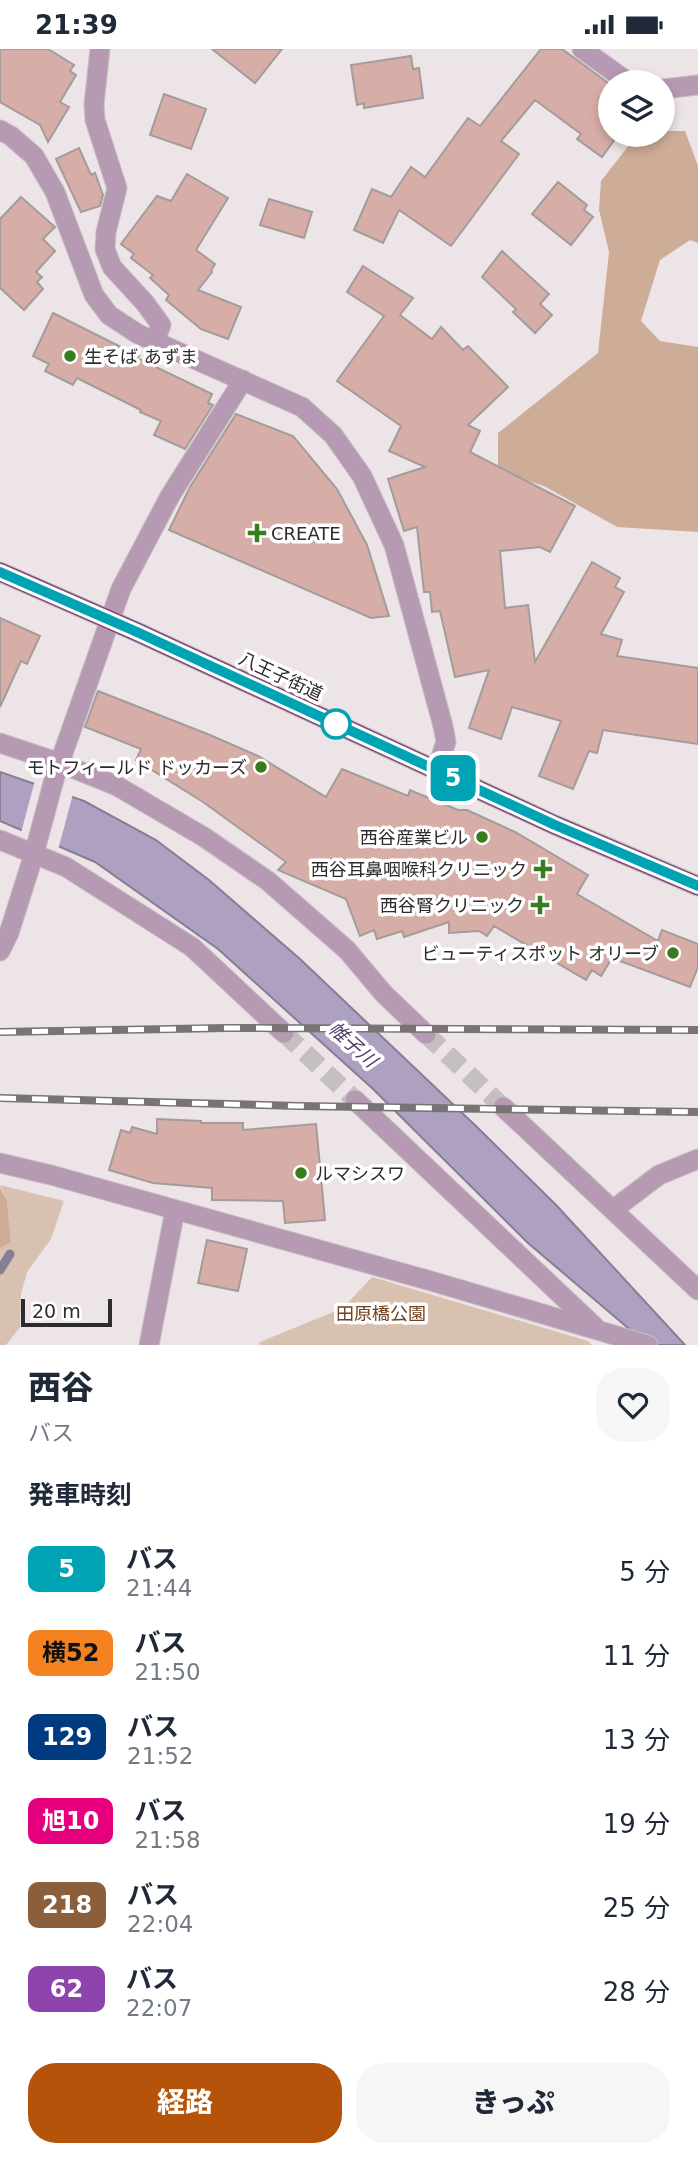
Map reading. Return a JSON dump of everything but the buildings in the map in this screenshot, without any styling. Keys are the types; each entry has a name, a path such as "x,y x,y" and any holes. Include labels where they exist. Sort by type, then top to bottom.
{"highway":[{"name":"八王子街道","path":"0,572 592,842 698,886"}],"street":[{"path":"100,49 94,103 95,120 117,188 106,232 105,249 112,267 161,325 155,341"},
{"path":"582,49 611,70"},
{"path":"675,88 698,85"},
{"path":"0,130 10,135 34,156 55,193 94,295 109,314 138,334 302,407 333,435 362,476 394,545 443,726 446,742 436,771"},
{"path":"0,951 9,933 35,850 57,769 121,589 170,496 243,380"},
{"path":"0,743 57,769 117,786 204,837 268,881 347,950 384,994 426,1034"},
{"path":"0,840 35,850 66,867 192,947 284,1033"},
{"path":"355,1100 609,1337"},
{"path":"503,1107 698,1290"},
{"path":"614,1209 659,1175 698,1159"},
{"path":"0,1163 431,1281 609,1337 648,1345"},
{"path":"149,1345 175,1210"}],"green space":[{"path":"0,1185 64,1201 51,1239 27,1272 21,1294 20,1327 6,1345 0,1345 0,1248 11,1241 7,1200"},
{"name":"田原橋公園","path":"372,1277 588,1341 592,1345 259,1345 260,1342 343,1308"}],"shaded area":[{"path":"675,131 685,131 698,166 698,243 690,240 660,260 641,321 660,341 698,347 698,532 617,527 544,486 498,472 498,433 598,353 609,252 599,210 601,181 628,147 675,147"},
{"path":"0,1187 7,1200 11,1242 0,1248"}],"water":[{"name":"帷子川","path":"0,772 84,801 156,840 209,880 300,959 478,1128 557,1206 685,1345 648,1345 528,1243 373,1089 218,949 95,862 0,821"}],"pier":[{"path":"35,780 73,794 58,850 21,833"}],"waterway":[{"path":"0,1270 10,1254"}],"tunnel":[{"path":"284,1033 355,1100"},
{"path":"426,1034 503,1107"}],"railway":[{"path":"0,1032 227,1028 698,1030"},
{"path":"0,1098 698,1112"}],"bus line":[{"name":"5","path":"0,572 137,632 555,825 698,886"}],"place":[{"name":"生そば あずま","path":"70,356"},
{"name":"CREATE","path":"257,533"},
{"name":"モトフィールド ドッカーズ","path":"261,767"},
{"name":"西谷産業ビル","path":"482,837"},
{"name":"西谷耳鼻咽喉科クリニック","path":"543,869"},
{"name":"西谷腎クリニック","path":"540,905"},
{"name":"ビューティスポット オリーブ","path":"673,953"},
{"name":"ルマシスワ","path":"301,1173"}]}
